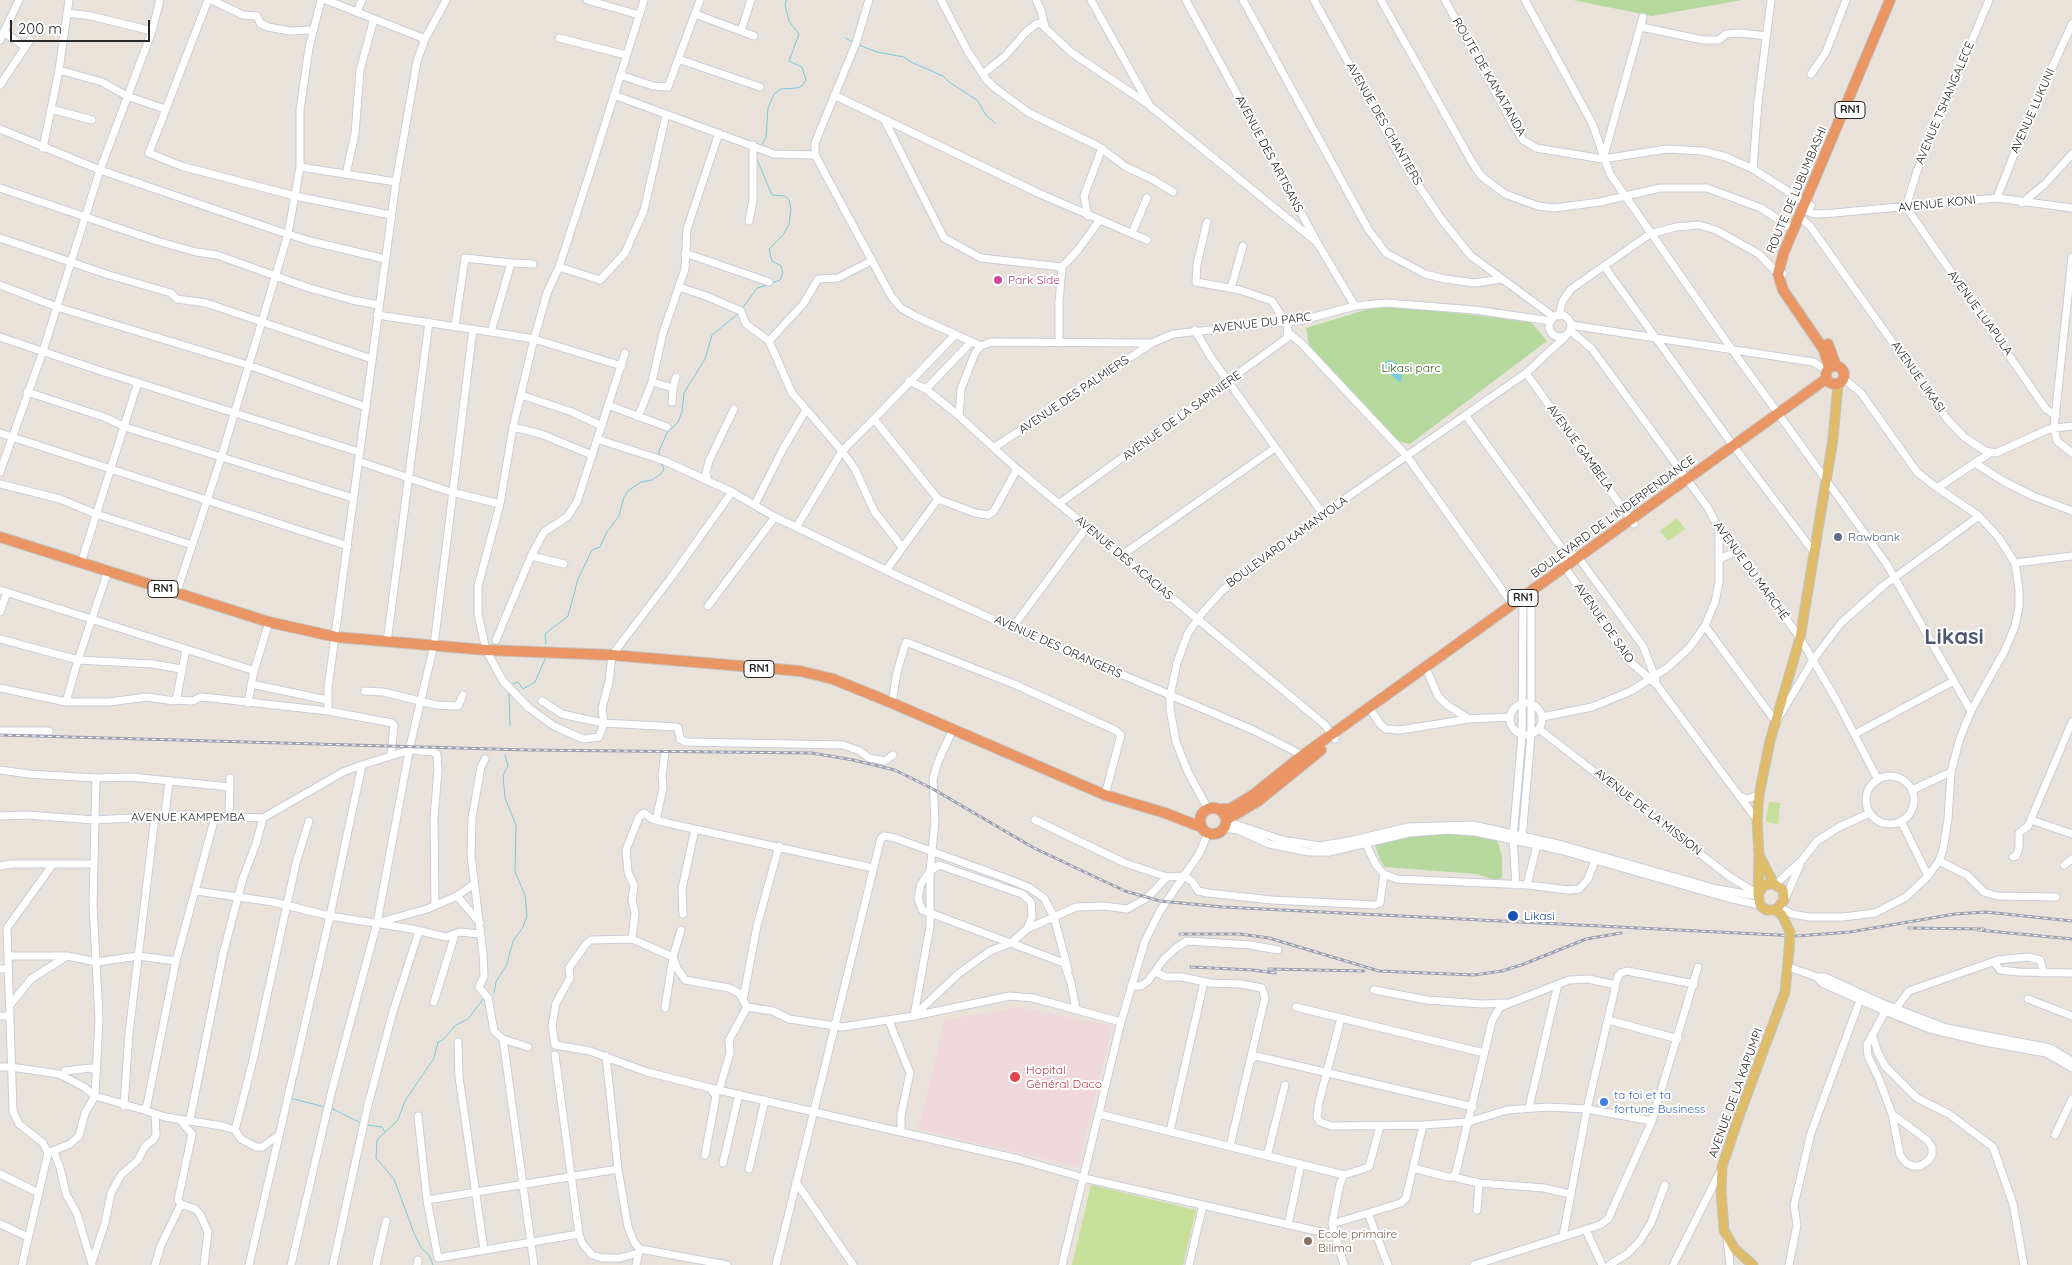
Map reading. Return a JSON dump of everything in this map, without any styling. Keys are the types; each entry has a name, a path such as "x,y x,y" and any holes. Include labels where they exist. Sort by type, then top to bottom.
{"highway":[{"name":"ROUTE DE LUBUMBASHI","path":"1781,277 1890,0"},
{"name":"ROUTE DE LUBUMBASHI","path":"1781,277 1780,261 1793,229 1806,211 1896,0"},
{"path":"1781,277 1828,343 1833,376"},
{"name":"BOULEVARD DE L'INDERPENDANCE","path":"1210,810 1226,810 1235,807 1833,376"},
{"name":"RN1","path":"0,537 176,594 270,622 336,637 486,650 612,655 800,671 833,679 1104,795 1165,813 1205,830"},
{"name":"BOULEVARD DE L'INDERPENDANCE","path":"1371,710 1428,673 1524,600"},
{"name":"BOULEVARD DE L'INDERPENDANCE","path":"1225,823 1258,801 1306,757"},
{"path":"1210,810 1224,814 1225,823 1216,833 1205,830 1200,819 1210,810"},
{"name":"RN1","path":"1165,813 1192,814 1210,810"}],"main road":[{"path":"1759,855 1775,884 1783,890 1779,907 1766,910 1760,905 1758,895 1759,855 1757,820 1759,795 1776,722 1800,638 1836,416 1833,376"},
{"path":"1758,895 1764,885 1775,884"},
{"name":"AVENUE DE LA KAPUMPI","path":"1753,1265 1740,1255 1727,1238 1722,1220 1722,1167 1738,1119 1782,1004 1789,967 1790,932 1779,907"}],"street":[{"path":"0,40 5,33 19,0"},
{"path":"43,148 59,70 69,0"},
{"path":"0,472 43,351 100,170 152,31 160,0"},
{"path":"313,30 290,31 268,27 260,23 257,16 243,15 210,0 184,67 165,109 149,154 166,162 295,196 391,214"},
{"path":"176,594 235,413 261,322 277,277 288,234 300,167 300,110 313,30 321,0"},
{"path":"326,0 425,39"},
{"path":"358,12 362,0"},
{"path":"328,711 327,700 377,315 412,83 425,39 446,0"},
{"path":"587,0 639,15"},
{"path":"644,0 559,267 547,293 513,427 500,504 478,586 478,614 486,650 503,681 516,695 554,726 577,737 588,739 601,735 604,723 602,708 609,682 612,655 670,579 732,492"},
{"path":"620,75 664,89 670,85 700,0"},
{"path":"741,31 751,0"},
{"path":"869,0 856,44 815,143 815,155 891,296 902,308 955,336 981,346"},
{"path":"941,0 961,38 983,74 994,87 1029,114 1072,132 1102,148 1126,167 1152,179 1173,192"},
{"path":"1036,0 1042,10 1045,27"},
{"path":"1091,0 1150,106"},
{"name":"AVENUE DES ARTISANS","path":"1186,0 1318,244 1355,306"},
{"path":"1243,0 1368,228 1386,253 1418,271 1445,279 1481,283 1501,279"},
{"name":"AVENUE DES CHANTIERS","path":"1314,0 1404,164 1442,220 1471,256 1555,318"},
{"path":"1381,0 1472,162 1481,176 1493,186 1522,202 1554,208 1600,202 1660,188 1707,188 1761,208 1793,229"},
{"name":"ROUTE DE KAMATANDA","path":"1445,0 1524,140 1536,148 1550,152 1603,159 1667,149 1703,151 1726,157 1770,179"},
{"path":"1525,0 1592,123 1603,159 1624,195 1733,351 1827,479 1895,578 1952,682 1971,711"},
{"path":"1753,169 1771,0"},
{"path":"1811,74 1826,52 1846,0"},
{"name":"AVENUE TSHANGALECE","path":"1906,207 1917,171 1989,0"},
{"path":"68,13 91,16 152,31"},
{"path":"695,14 754,36"},
{"path":"1603,159 1643,17"},
{"path":"346,174 355,134 360,70 374,19"},
{"path":"983,74 996,65 1036,24 1045,27 1072,53 1150,106 1318,244"},
{"name":"AVENUE LUKUNI","path":"1996,198 2023,131 2072,24"},
{"path":"1641,27 1702,40 1719,40 1726,34 1741,33 1766,36"},
{"path":"5,33 24,46"},
{"path":"559,38 626,55"},
{"path":"0,85 24,46 30,40"},
{"path":"678,59 760,87"},
{"path":"59,70 102,82 127,96 165,109"},
{"path":"614,95 666,116 719,133 767,152 783,156 815,155"},
{"path":"834,95 1088,216 1146,240"},
{"path":"51,108 92,120"},
{"path":"559,267 600,280 625,253 644,210 666,116"},
{"path":"884,119 944,238 982,258 1062,267"},
{"path":"0,130 100,170 288,234 385,259"},
{"path":"638,416 652,382 663,333 685,269 687,229 719,133"},
{"path":"749,221 753,200 755,146"},
{"path":"1088,216 1084,196 1102,148"},
{"path":"2025,203 2072,154"},
{"path":"300,167 396,182"},
{"name":"AVENUE LIKASI","path":"1770,179 1806,211 1810,226 1953,426 1964,438 1990,454"},
{"path":"0,188 84,218 157,241 196,252 217,255 277,277 352,300 379,305"},
{"path":"1132,233 1147,198"},
{"name":"AVENUE KONI","path":"1806,211 1906,207 1996,198 2072,208"},
{"name":"AVENUE LUAPULA","path":"1906,207 2046,409 2056,416"},
{"path":"1059,343 1059,302 1062,267 1078,250 1099,221"},
{"path":"1207,222 1195,280 1199,284 1231,288 1272,301 1283,322 1288,326 1289,333 1302,344 1406,456 1422,478 1524,600 1532,703 1522,838"},
{"path":"1781,277 1759,254 1716,230 1699,225 1676,227 1650,234 1571,289 1562,302 1550,328 1552,334 1558,337 1569,330 1656,338 1813,362 1861,393 1912,466 1936,488 1978,516 2008,549 2015,564 2019,589 2019,607 2015,626 1999,662 1971,711 1960,738 1951,772 1948,819 1938,861 1928,876 1906,897 1875,912 1844,917 1801,916 1779,907 1802,860"},
{"path":"0,238 171,293 177,299 206,303 372,359"},
{"path":"1231,288 1243,246"},
{"path":"685,253 769,282"},
{"path":"2072,257 2054,428 2056,442 2072,454"},
{"path":"455,326 465,258 533,264"},
{"path":"769,341 804,303 818,278 838,278 871,261"},
{"path":"491,332 510,262"},
{"path":"1604,266 1734,447 1813,551"},
{"path":"0,285 57,307 136,329 159,339 248,365 366,407"},
{"path":"679,287 741,311 746,324 769,341 783,377 792,393 855,469 874,511 902,547"},
{"name":"AVENUE DU PARC","path":"1152,343 1173,334 1195,330 1303,320 1355,306 1386,303 1421,304 1555,318"},
{"path":"377,315 534,339 622,366"},
{"path":"1555,318 1567,318 1569,330"},
{"path":"387,642 410,477 428,322"},
{"path":"291,1265 332,1090 377,923 410,750 434,645 451,492 473,329"},
{"path":"1195,330 1210,356 1323,514"},
{"name":"BOULEVARD KAMANYOLA","path":"1210,810 1188,772 1171,725 1170,696 1177,663 1188,634 1197,620 1210,603 1228,586 1323,514 1526,373 1569,330"},
{"name":"AVENUE DU MARCHÉ","path":"1569,330 1592,349 1708,508 1719,529 1738,551 1800,638 1855,734 1878,780"},
{"name":"AVENUE DE LA SAPINIERE","path":"1060,503 1283,342 1289,333"},
{"path":"797,526 842,451 955,336"},
{"path":"0,337 359,452"},
{"path":"926,389 971,342"},
{"path":"959,416 961,389 975,353 981,346 991,342 1152,343"},
{"name":"AVENUE DES PALMIERS","path":"995,447 1152,343"},
{"path":"496,640 531,556 544,532 567,517 577,502 622,366 624,353"},
{"name":"AVENUE GAMBELA","path":"1526,373 1632,522"},
{"path":"672,402 676,377"},
{"name":"AVENUE DES ACACIAS","path":"909,381 926,389 959,416 1017,469 1325,725 1334,737"},
{"path":"81,563 138,382"},
{"path":"652,382 673,388"},
{"path":"27,392 221,458 353,498"},
{"path":"521,395 572,412 602,426"},
{"path":"608,405 666,427"},
{"path":"708,481 706,473 709,461 734,409"},
{"path":"755,504 783,449 806,410"},
{"path":"1466,416 1564,551 1567,569"},
{"path":"874,420 938,499 988,515 994,511 1017,469"},
{"path":"1936,488 1990,454 2054,428 2072,426"},
{"path":"513,427 541,434 592,455"},
{"path":"0,433 348,546"},
{"name":"AVENUE DES ORANGERS","path":"597,439 665,461 732,492 775,517 1012,628 1253,730 1306,757"},
{"path":"1122,555 1275,448"},
{"path":"358,461 451,492 500,504"},
{"path":"1975,463 2003,481 2033,496 2072,511"},
{"path":"0,484 60,499 96,514 192,545"},
{"path":"887,569 938,499"},
{"path":"1705,626 1776,722 1812,660 1852,612 1978,516"},
{"path":"708,606 775,517"},
{"path":"1012,628 1087,527"},
{"path":"1542,718 1592,707 1625,694 1652,678 1689,648 1705,626 1715,602 1719,582 1719,529"},
{"path":"1564,551 1580,559 1643,646 1652,678 1757,820"},
{"path":"1719,559 1738,551"},
{"path":"531,556 564,564"},
{"path":"2015,564 2072,556"},
{"name":"AVENUE DE SAIO","path":"1567,569 1628,660 1652,678"},
{"path":"66,702 108,572"},
{"path":"0,612 4,591 254,670"},
{"path":"1516,885 1513,836 1522,735 1524,600"},
{"path":"248,703 254,670 270,622"},
{"path":"0,639 78,660 153,664 180,669"},
{"path":"892,703 897,672 906,642 1014,684 1115,730 1121,735 1104,795"},
{"path":"175,700 180,669 186,649"},
{"path":"1428,673 1438,696 1447,705 1469,720"},
{"path":"1855,734 1952,682"},
{"path":"251,684 327,700"},
{"path":"0,688 66,702 109,702 147,696 193,701 205,697 328,711 394,724 392,754"},
{"path":"365,691 383,692 422,703 458,706 463,695"},
{"path":"542,701 562,714 604,723 676,726 680,739 686,742 843,746 860,751 869,758 884,761 893,755"},
{"path":"1523,703 1532,703 1539,709 1542,718 1539,728 1530,734 1522,735 1514,729 1510,717 1514,708 1523,703"},
{"path":"1371,710 1380,724 1386,729 1393,730 1416,730 1469,720 1510,717"},
{"path":"2013,857 2016,856 2019,848 2019,833 2028,826 2031,820 2072,722"},
{"name":"AVENUE DE LA MISSION","path":"1539,728 1730,877 1758,895"},
{"path":"914,1016 922,986 930,914 930,871 935,821 933,779 938,762 953,730"},
{"path":"0,731 49,731"},
{"name":"AVENUE KAMPEMBA","path":"0,816 27,815 94,820 165,815 263,818 343,772 392,754 410,750 433,752 437,754 433,854 435,904"},
{"path":"656,820 663,788 662,776 666,752"},
{"path":"486,759 480,767 472,818 474,884 480,923 484,976 479,987 488,998 494,1031 503,1039 528,1046"},
{"path":"249,1265 330,916 362,765"},
{"path":"0,770 29,774 96,778 132,777 230,787"},
{"path":"1912,790 1951,772"},
{"path":"1886,777 1901,779 1912,790 1914,797 1912,811 1901,821 1893,824 1884,823 1870,813 1867,806 1868,791 1878,780 1886,777"},
{"path":"22,1265 51,1152 79,1136 85,1113 95,1096 99,1019 93,905 96,778"},
{"path":"229,816 230,778"},
{"path":"165,815 169,781"},
{"path":"1737,795 1748,800 1759,795"},
{"path":"1775,884 1802,860 1817,841 1870,813"},
{"path":"632,939 636,913 632,900 634,886 628,872 626,850 639,818 644,814 656,820 873,868"},
{"path":"124,1106 129,1032 155,816"},
{"path":"144,1110 147,1106 176,962 215,817"},
{"path":"190,1119 216,984 238,897 263,818"},
{"path":"1035,820 1125,863 1167,877 1184,876 1192,881 1198,891 1208,894 1272,900 1375,905 1380,903 1384,874"},
{"path":"2031,820 2072,834"},
{"path":"235,1130 296,863 309,821"},
{"path":"1901,821 1928,876"},
{"path":"1225,823 1276,846 1309,852 1329,852 1364,840 1383,838 1426,828 1513,836 1717,889 1758,895"},
{"path":"683,914 682,889 695,829"},
{"path":"1062,1265 1121,1022 1145,941 1160,911 1200,854 1205,830"},
{"path":"776,1265 879,842 884,836 1030,888 1044,898 1054,917 1076,1009"},
{"path":"1364,840 1376,865 1384,874 1397,879 1528,885 1569,890 1579,889 1588,879 1596,858"},
{"path":"1528,885 1538,842"},
{"path":"743,1000 757,926 779,846"},
{"path":"1596,858 1728,898 1760,905"},
{"path":"2064,866 2072,859"},
{"path":"1938,861 1967,875 1984,892 1996,896 2056,897"},
{"path":"0,866 11,864 93,864"},
{"path":"53,864 7,928 11,1066 15,1118 51,1152 60,1168 66,1194 77,1214 92,1264"},
{"path":"1027,929 1032,917 1031,902 1022,894 939,865 930,871 921,884 918,898 922,910 1057,960 1064,963 1068,970"},
{"path":"914,1016 958,974 990,951 1011,943 1027,929 1076,907 1104,906 1127,909 1147,898 1167,877"},
{"path":"377,923 457,896 474,884"},
{"path":"196,891 238,897 446,937 460,932 480,934"},
{"path":"457,896 480,923"},
{"path":"665,1008 673,956 681,930"},
{"path":"333,1265 367,1109 392,1015 419,931"},
{"path":"434,1002 455,934"},
{"path":"747,1007 739,993 729,988 685,980 677,968 673,956 632,939 591,940 569,968 570,978 558,996 552,1026 555,1045 606,1056 647,1072 1018,1159 1084,1178 1334,1234"},
{"path":"1131,986 1140,986 1155,972 1170,953 1187,941 1250,945 1278,950"},
{"path":"8,956 67,956 97,962 138,956 176,962"},
{"path":"10,1005 31,979 67,956"},
{"path":"1892,1114 1927,1140 1932,1147 1932,1155 1928,1161 1920,1166 1906,1163 1900,1154 1892,1114 1868,1056 1867,1045 1872,1034 1890,1010 1910,991 2006,958 2028,957 2042,963 2044,973"},
{"path":"1994,962 2000,970 2072,973"},
{"path":"1474,1265 1586,1230 1600,1225 1608,1219 1652,1121 1698,967"},
{"path":"1789,967 1817,978 1822,983 1860,1000 1945,1030 2046,1053 2072,1068"},
{"path":"0,969 8,968"},
{"path":"1564,1236 1570,1194 1587,1109 1616,985 1622,972 1627,971 1694,984"},
{"path":"1155,972 1166,978 1182,977 1204,982 1241,984 1262,988 1265,998 1230,1146"},
{"path":"1817,978 1825,977 1890,1010"},
{"path":"1453,1177 1472,1107 1492,1020 1500,1007 1569,980 1588,978 1616,985"},
{"path":"1170,1131 1204,982"},
{"path":"1529,1108 1558,984"},
{"path":"1374,990 1427,1000 1482,1004 1507,1003"},
{"path":"747,1007 773,1011 789,1019 812,1021 834,1027 889,1021 1010,996 1033,998 1121,1022"},
{"path":"2028,999 2072,1016"},
{"path":"1789,1265 1797,1225 1794,1204 1811,1133 1860,1000"},
{"path":"719,1090 730,1053 729,1040 747,1007"},
{"path":"1296,1007 1484,1053"},
{"path":"0,1016 10,1016"},
{"path":"1341,1018 1318,1110 1320,1122 1331,1126 1423,1125 1468,1122 1507,1110 1529,1108 1587,1109 1652,1121"},
{"path":"1608,1020 1678,1039"},
{"path":"889,1021 910,1073 901,1116 901,1131"},
{"path":"1872,1034 1878,1053 1885,1066 1912,1094 1949,1114 1993,1147 2013,1204 2024,1265"},
{"path":"503,1039 512,1114 525,1184 534,1265"},
{"path":"1986,1040 2050,1048 2072,1061"},
{"path":"458,1042 459,1078 484,1250"},
{"path":"555,1055 579,1234 587,1251 595,1256 620,1258 639,1251 691,1262 727,1265"},
{"path":"606,1056 618,1169 628,1227 639,1251 636,1265"},
{"path":"1250,1061 1256,1056 1472,1107"},
{"path":"0,1067 11,1066 59,1074 84,1087 95,1096 124,1106 235,1130 241,1139 256,1147 262,1147 279,1135"},
{"path":"65,1070 91,1068 97,1071"},
{"path":"1267,1156 1285,1084"},
{"path":"705,1155 716,1096 710,1088"},
{"path":"723,1163 739,1094"},
{"path":"2055,1136 2072,1099"},
{"path":"750,1168 765,1100"},
{"path":"226,1127 240,1110"},
{"path":"92,1264 105,1223 111,1192 121,1175 138,1160 145,1146 156,1135 155,1114"},
{"path":"1099,1114 1344,1175 1369,1167 1380,1126"},
{"path":"418,1116 427,1200 438,1258 579,1234"},
{"path":"179,1119 192,1134 178,1200 181,1204 196,1209 208,1232 204,1265"},
{"path":"1332,1224 1401,1203 1406,1198 1423,1125"},
{"path":"1288,1225 1301,1164"},
{"path":"1673,1265 1690,1235 1722,1167"},
{"path":"1413,1168 1479,1183 1544,1188 1570,1194"},
{"path":"427,1200 618,1169"},
{"path":"0,1174 39,1193"},
{"path":"1344,1175 1340,1184 1332,1224 1344,1265"},
{"path":"796,1182 853,1265"},
{"path":"1477,1210 1479,1183"},
{"path":"1609,1265 1627,1254 1639,1242 1651,1223 1665,1184"},
{"path":"155,1265 161,1245 181,1204"},
{"path":"1189,1265 1203,1205"},
{"path":"1368,1213 1388,1265"},
{"path":"376,1265 386,1221"},
{"path":"0,1224 28,1237"},
{"path":"1586,1230 1602,1265"},
{"path":"1727,1238 1730,1265"}],"shaded area":[{"name":"Hopital Général Daco","path":"1018,1007 1112,1026 1078,1167 918,1129 945,1020"}],"green space":[{"path":"1573,0 1742,0 1652,16"},
{"name":"Likasi parc","path":"1385,304 1531,322 1547,341 1410,444 1395,441 1309,345 1306,328"},
{"path":"1677,518 1685,529 1668,541 1660,531"},
{"path":"1769,802 1780,803 1778,824 1766,822"},
{"path":"1474,833 1496,837 1502,855 1502,878 1494,880 1477,874 1385,867 1380,860 1374,842 1405,835"},
{"path":"1091,1185 1196,1210 1183,1265 1072,1265"}],"water":[{"path":"1388,360 1397,363 1402,375 1401,382 1385,369 1384,365"}],"waterway":[{"path":"761,146 766,137 768,108 774,94 781,89 802,86 806,80 802,67 789,61 799,34 789,21 785,5 786,0"},
{"path":"845,38 853,42"},
{"path":"859,45 877,52 904,57 943,76 977,100 986,115 995,123"},
{"path":"756,157 772,195 785,196 789,200 791,209 789,224 783,235 769,249 772,261 781,266 783,273 780,280 772,283"},
{"path":"742,309 757,288 769,285"},
{"path":"659,457 659,451 667,433 678,422 682,412 684,393 705,359 712,335 738,314"},
{"path":"546,644 545,634 568,616 578,579 592,550 600,547 607,532 619,516 624,497 628,491 641,482 652,480 661,474 664,469 661,463"},
{"path":"513,684 518,682 523,689 535,682 546,657"},
{"path":"509,693 510,726"},
{"path":"494,994 496,982 507,964 513,941 523,927 527,916 525,895 515,872 516,825 505,798 503,775 508,766 505,755"},
{"path":"433,1265 429,1255 422,1249 414,1233 394,1179 376,1158 377,1140 398,1120 405,1101 434,1058 438,1042 443,1040 456,1025 468,1019 484,998"},
{"path":"290,1098 325,1107"},
{"path":"331,1108 361,1123"},
{"path":"367,1125 382,1127 385,1132"}],"railway":[{"path":"0,735 528,750 812,753 895,770 933,789 1034,848 1125,891 1160,901 1223,907 1797,936 1850,932 1955,914 1986,912 2072,921"},
{"path":"1909,928 1984,929"},
{"path":"1978,930 2072,939"},
{"path":"1180,934 1240,934 1269,938 1379,971 1474,975 1502,971 1586,939 1621,933"},
{"path":"1191,967 1275,973"},
{"path":"1269,969 1364,971"}],"place":[{"name":"Park Side","path":"998,280"},
{"name":"Rawbank","path":"1838,537"},
{"name":"Likasi","path":"1513,916"},
{"name":"Hopital Général Daco","path":"1015,1077"},
{"name":"ta foi et ta fortune Business","path":"1604,1102"},
{"name":"Ecole primaire Bilima","path":"1308,1241"}],"district":[{"name":"Likasi","path":"1954,637"}]}
